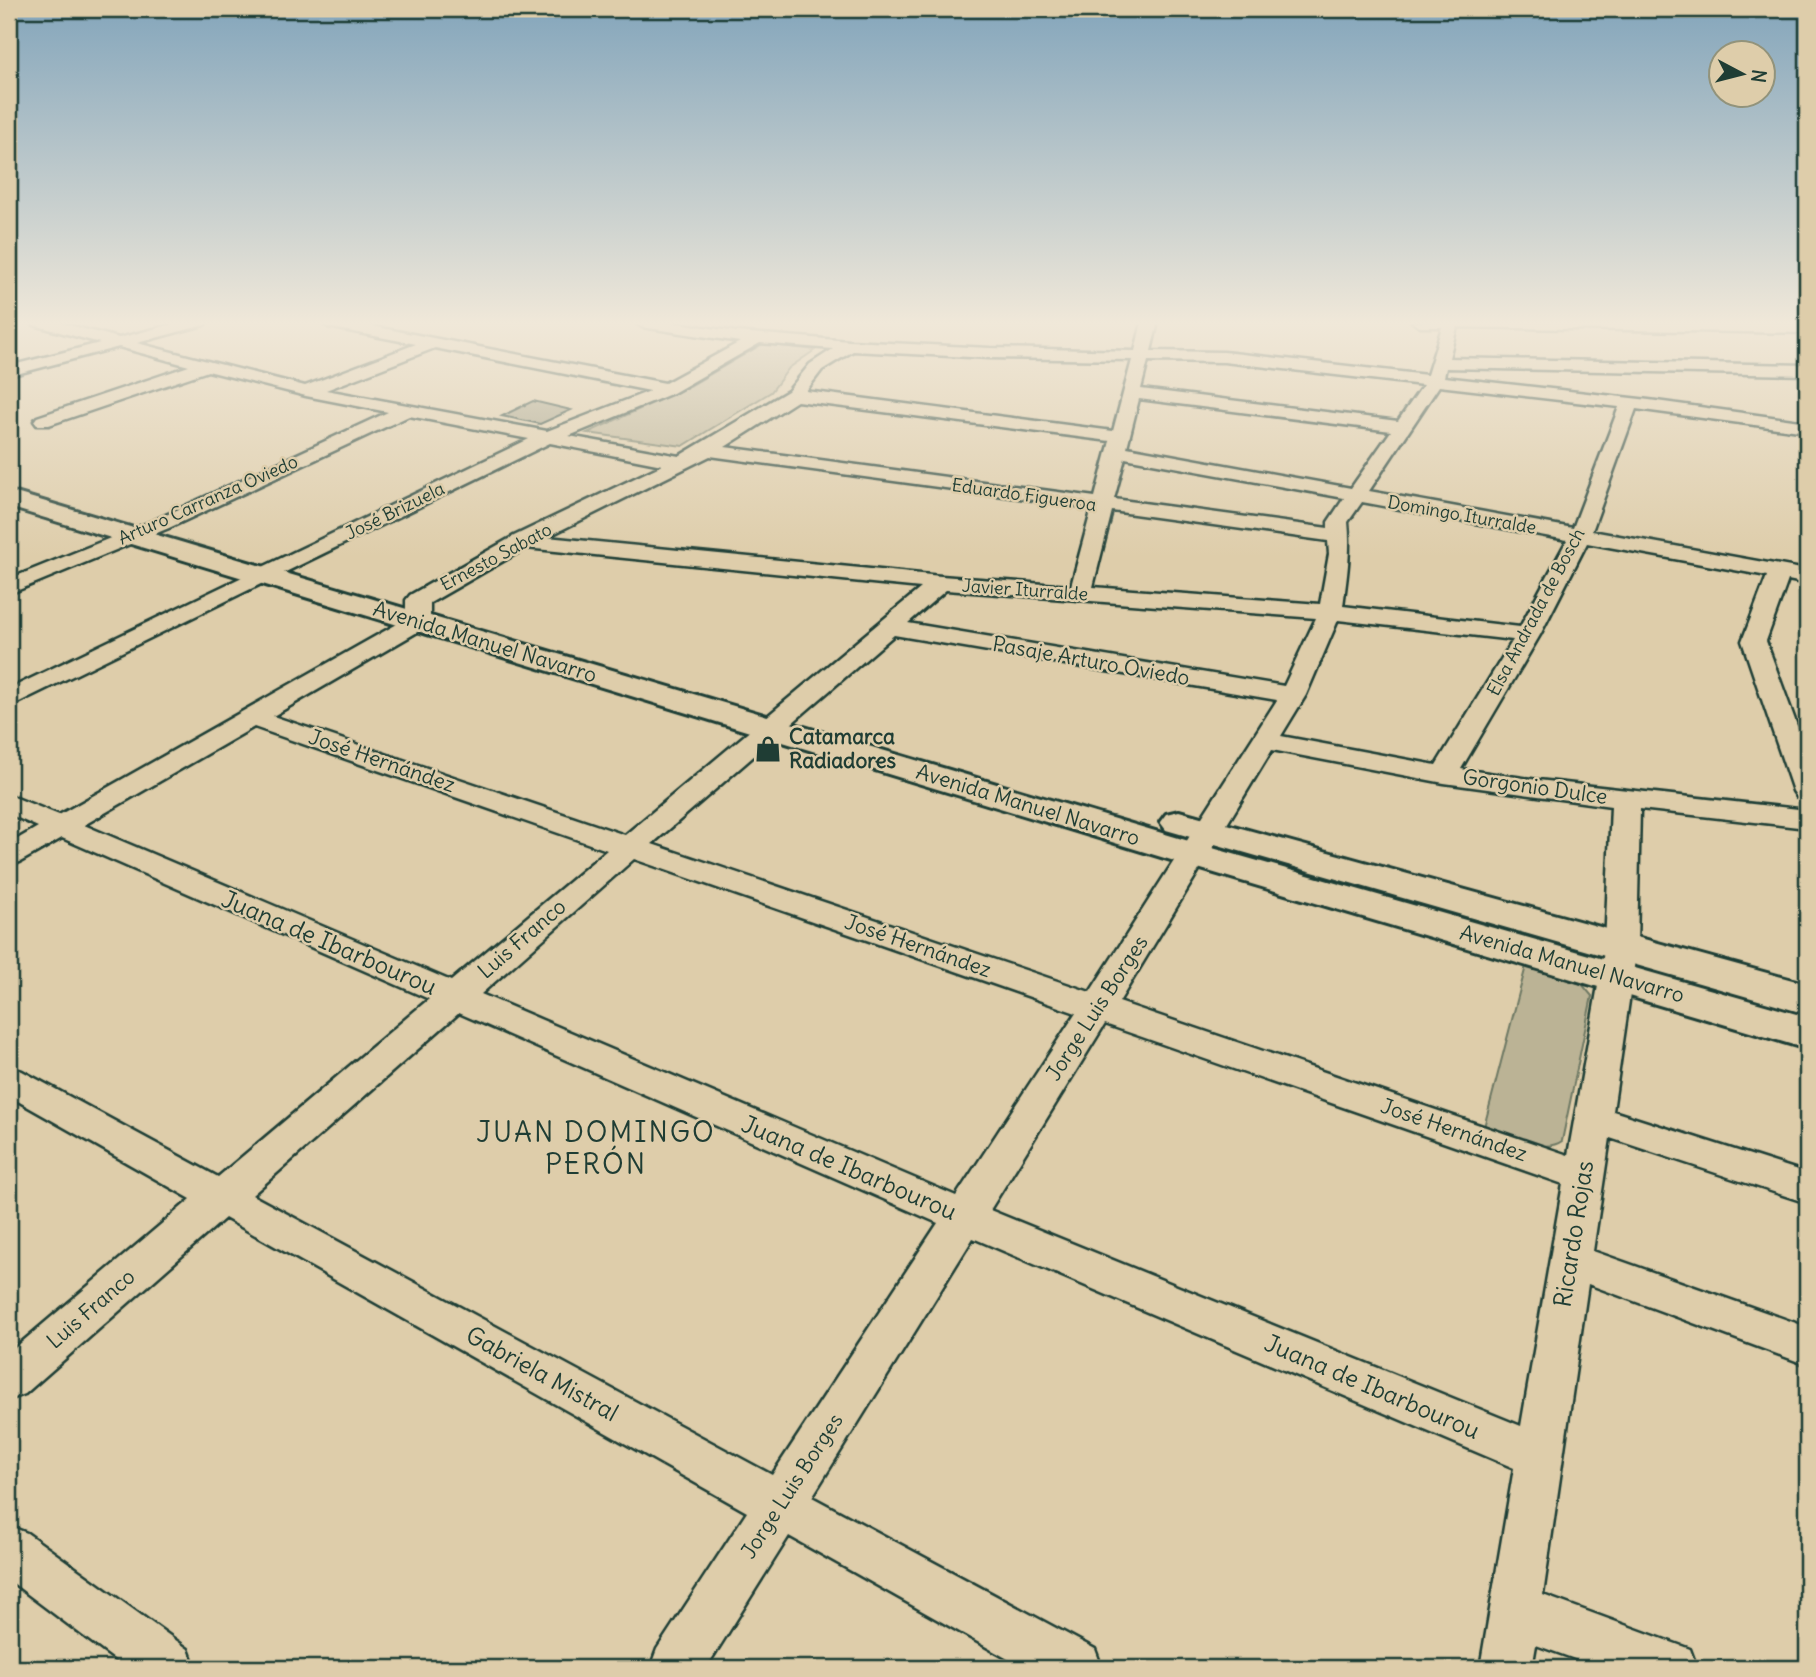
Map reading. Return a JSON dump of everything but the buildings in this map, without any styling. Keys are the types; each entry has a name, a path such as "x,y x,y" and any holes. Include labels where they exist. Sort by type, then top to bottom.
{"main road":[{"name":"Avenida Manuel Navarro","path":"9,479 146,529 1201,843 1617,961 1807,999"},
{"name":"Avenida Manuel Navarro","path":"9,499 146,529"},
{"name":"Avenida Manuel Navarro","path":"1617,961 1807,1033"}],"street":[{"path":"43,421 104,400"},
{"path":"352,400 684,463"},
{"name":"José Brizuela","path":"9,698 548,437 641,400"},
{"name":"Ernesto Sabato","path":"9,856 253,717 522,541 684,463 786,400"},
{"name":"Domingo Iturralde","path":"829,400 1119,444 1355,496 1807,577"},
{"path":"1080,594 1128,400"},
{"path":"1189,400 1404,427"},
{"name":"Jorge Luis Borges","path":"676,1668 1098,1007 1293,695 1330,612 1341,537 1338,522 1404,427 1419,400"},
{"path":"1616,400 1807,427"},
{"name":"Elsa Andrada de Bosch","path":"1444,775 1528,635 1580,536 1639,404"},
{"name":"Arturo Carranza Oviedo","path":"9,587 146,529 405,411"},
{"path":"1730,416 1807,418"},
{"name":"Eduardo Figueroa","path":"707,450 1341,537"},
{"name":"Javier Iturralde","path":"522,541 941,583 1330,612 1528,635"},
{"path":"1780,572 1754,641 1807,791"},
{"name":"Luis Franco","path":"9,1380 781,717 941,583"},
{"name":"Pasaje Arturo Oviedo","path":"890,627 1293,695"},
{"name":"José Hernández","path":"253,717 1583,1175"},
{"name":"Gorgonio Dulce","path":"1265,741 1444,775 1807,819"},
{"name":"Ricardo Rojas","path":"1506,1668 1617,961 1626,799"},
{"name":"Juana de Ibarbourou","path":"9,804 964,1217 1540,1456"},
{"name":"Gabriela Mistral","path":"9,1080 1076,1668"},
{"path":"1592,1118 1807,1188"},
{"path":"1570,1260 1807,1346"},
{"path":"9,1550 169,1668"},
{"path":"1515,1611 1671,1668"}],"shaded area":[{"path":"659,400 758,400 683,446 587,433"},
{"path":"1526,966 1582,984 1592,996 1562,1141 1554,1145 1535,1145 1484,1127"}],"place":[{"name":"Catamarca Radiadores","path":"768,749"}],"district":[{"name":"JUAN DOMINGO PERÓN","path":"596,1148"}]}
